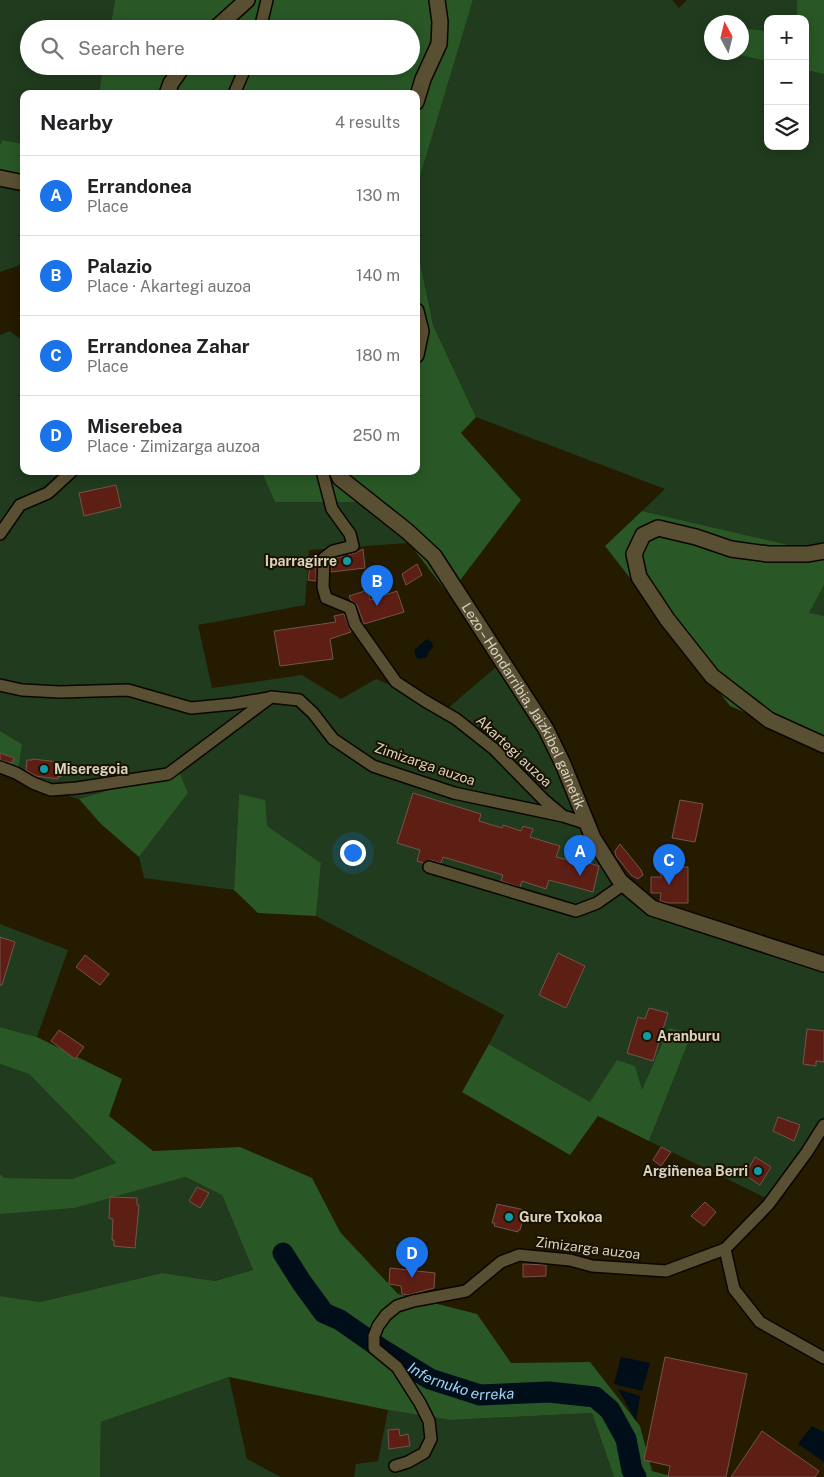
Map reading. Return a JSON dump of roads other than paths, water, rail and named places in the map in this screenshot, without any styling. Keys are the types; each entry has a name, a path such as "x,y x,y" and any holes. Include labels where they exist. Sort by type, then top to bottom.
{"street":[{"path":"225,20 247,0"},
{"path":"262,20 267,0"},
{"path":"420,90 439,44 440,22 437,0"},
{"path":"168,90 177,75"},
{"path":"236,90 242,75"},
{"path":"0,178 20,182"},
{"path":"0,534 20,505 48,493 68,475"},
{"name":"Akartegi auzoa","path":"323,475 332,509 350,534 354,546 333,551 324,558 323,587 326,598 350,608 355,624 396,682 425,702 456,719 494,749 545,801 563,816 585,822"},
{"name":"Lezo – Hondarribia, Jaizkibel gainetik","path":"339,475 340,478 407,531 434,556 546,729 563,764 593,838 624,884 652,908 824,964"},
{"path":"824,550 808,554 768,554 731,548 696,536 658,528 643,534 634,554 639,577 667,620 712,676 769,720 824,745"},
{"name":"Zimizarga auzoa","path":"0,685 22,690 60,692 128,690 191,708 233,704 271,697 299,700 312,713 332,739 373,766 454,793 563,816"},
{"path":"0,767 51,790 77,788 168,774 271,697"},
{"path":"429,867 576,911 597,903 624,884"},
{"name":"Zimizarga auzoa","path":"395,1466 408,1462 424,1453 431,1439 429,1421 420,1403 396,1367 374,1348 374,1336 378,1326 386,1315 397,1306 412,1301 466,1291 501,1262 518,1255 570,1260 592,1266 666,1270 726,1249 768,1205 807,1152 824,1125"},
{"path":"726,1249 734,1289 760,1322 824,1358"}],"water":[{"path":"427,639 432,642 433,647 427,657 418,659 414,650"},
{"path":"621,1357 650,1363 642,1391 614,1384"},
{"path":"618,1389 640,1396 636,1421"},
{"path":"812,1426 824,1432 824,1462 798,1444"}],"waterway":[{"name":"Infernuko erreka","path":"283,1253 324,1313 340,1320 383,1350 430,1379 480,1395 549,1392 595,1397 610,1410 626,1439 632,1470 636,1477"}],"place":[{"name":"Iparragirre","path":"347,561"},
{"name":"Palazio","path":"377,606"},
{"name":"Miseregoia","path":"44,769"},
{"name":"Errandonea","path":"580,876"},
{"name":"Errandonea Zahar","path":"669,885"},
{"name":"Aranburu","path":"647,1036"},
{"name":"Argiñenea Berri","path":"758,1171"},
{"name":"Gure Txokoa","path":"509,1217"},
{"name":"Miserebea","path":"412,1278"}]}
